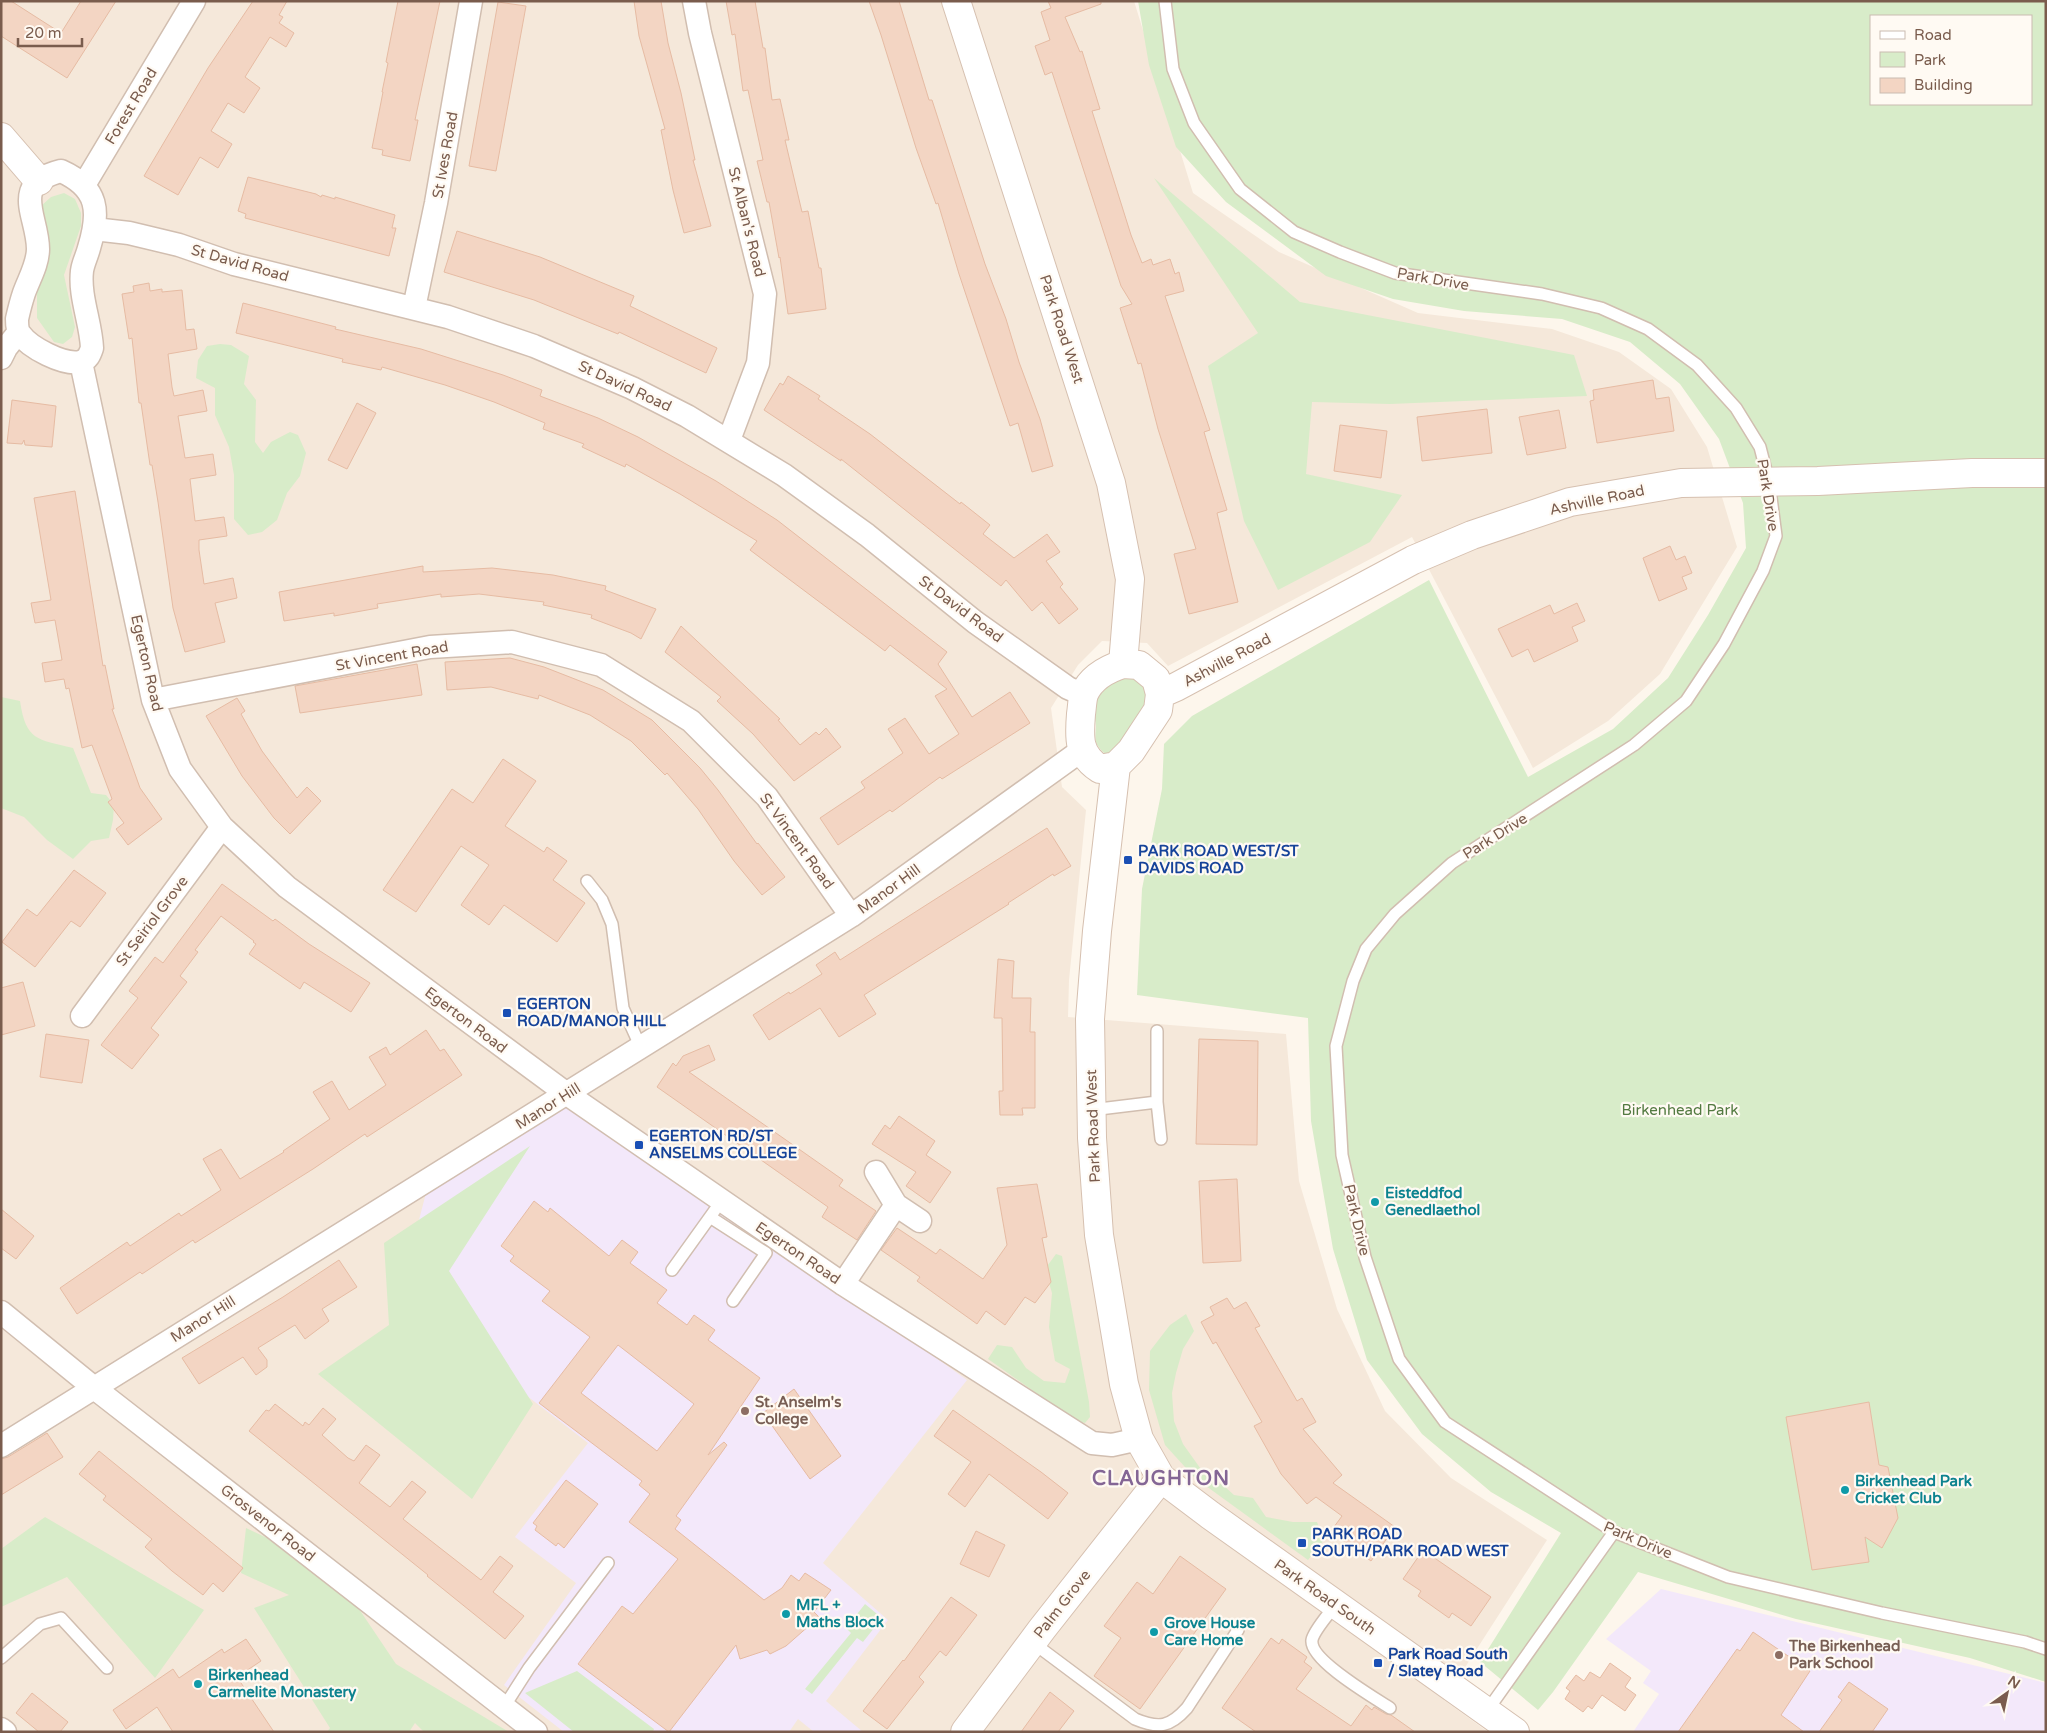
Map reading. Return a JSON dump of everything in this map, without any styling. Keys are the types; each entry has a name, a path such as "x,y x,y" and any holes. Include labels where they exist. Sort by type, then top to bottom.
{"street":[{"name":"Forest Road","path":"84,184 194,1"},
{"name":"St Ives Road","path":"414,308 436,203 471,1"},
{"name":"St Alban's Road","path":"694,1 700,33 765,294 758,363 729,440"},
{"name":"Park Road West","path":"956,1 1111,483 1130,579 1123,664"},
{"path":"1,137 38,181"},
{"path":"61,171 84,184 94,203 94,229 82,271 92,348 89,356 82,362 70,362 55,358 29,344 7,345 38,250 29,204 32,190 38,181 48,174 61,171"},
{"name":"St David Road","path":"94,229 129,233 180,245 234,264 448,317 534,346 582,365 671,408 729,440 784,475 867,535 975,622 1068,688 1084,695"},
{"name":"Egerton Road","path":"82,362 153,700 180,769 222,827 287,887 567,1094 716,1209 843,1284 1092,1443 1112,1445 1139,1439"},
{"name":"Ashville Road","path":"1160,694 1413,560 1472,535 1570,502 1681,483 1769,482 1972,473 2046,473"},
{"name":"St Vincent Road","path":"153,700 430,647 512,642 601,665 690,721 767,797 851,916"},
{"path":"1123,664 1139,665 1156,678 1160,694 1158,710 1131,751 1116,766 1100,769 1089,762 1082,750 1080,729 1084,695 1095,679 1108,669 1123,664"},
{"name":"Manor Hill","path":"1,1446 851,916 1082,750"},
{"name":"Park Road West","path":"1116,766 1090,1019 1091,1110 1099,1235 1124,1384 1139,1439 1161,1478"},
{"name":"St Seiriol Grove","path":"82,1016 222,827"},
{"path":"876,1172 896,1205 920,1222"},
{"path":"843,1284 896,1205"},
{"name":"Grosvenor Road","path":"1,1312 93,1387 536,1732"},
{"name":"Park Road South","path":"1161,1478 1210,1516 1516,1732"},
{"name":"Palm Grove","path":"965,1732 1032,1642 1161,1478"},
{"path":"1,1729 5,1732"}],"lane":[{"name":"Park Drive","path":"1165,1 1173,69 1194,123 1240,189 1255,201 1294,232 1395,273 1542,294 1601,308 1648,330 1696,365 1736,408 1760,447 1769,482 1776,536 1763,571 1724,644 1686,701 1634,745 1452,863 1395,914 1366,949 1353,981 1336,1046 1342,1155 1366,1257 1399,1359 1445,1422 1614,1532 1728,1577 1882,1613 2025,1642 2046,1649"},
{"path":"587,881 602,900 612,924 622,1008 641,1048"},
{"path":"1157,1030 1157,1102 1161,1139"},
{"path":"1091,1110 1157,1102"},
{"path":"672,1270 716,1209 766,1254 733,1301"},
{"path":"1487,1711 1614,1532"},
{"path":"504,1707 529,1668 608,1563"},
{"path":"1336,1604 1315,1634 1313,1647 1316,1654 1332,1668 1390,1708"},
{"path":"1,1658 40,1624 61,1618 107,1668"},
{"path":"1032,1642 1136,1719 1153,1728 1177,1719 1187,1708 1238,1630"}],"shaded area":[{"path":"1,1 1134,1 1193,193 1279,252 1418,313 1552,329 1619,352 1671,389 1707,447 1737,547 1660,674 1608,721 1533,768 1412,537 1168,666 1147,643 1102,641 1078,665 1051,708 1062,787 1086,810 1069,980 1068,1017 1286,1034 1299,1181 1337,1309 1385,1411 1451,1478 1547,1540 1444,1700 1488,1732 1,1732"},
{"name":"St. Anselm's College","path":"567,1101 871,1311 967,1380 823,1563 888,1620 826,1701 863,1732 814,1732 798,1719 789,1732 564,1732 504,1685 576,1583 515,1537 588,1443 399,1297 426,1193"},
{"name":"The Birkenhead Park School","path":"1661,1589 2046,1683 2046,1732 1633,1732 1659,1694 1643,1683 1651,1671 1606,1639"}],"green space":[{"name":"Birkenhead Park","path":"1138,1 2046,1 2046,1682 1970,1658 1796,1619 1638,1572 1553,1692 1538,1710 1480,1662 1561,1533 1491,1492 1422,1434 1367,1360 1333,1249 1311,1121 1308,1018 1137,995 1142,889 1162,789 1164,744 1192,716 1429,580 1528,777 1613,729 1668,678 1708,615 1746,548 1743,503 1719,439 1680,384 1630,342 1562,319 1464,311 1393,299 1326,276 1226,202 1176,147 1149,65"},
{"path":"1154,178 1300,302 1574,355 1587,396 1390,404 1312,402 1306,474 1402,495 1370,542 1278,590 1244,521 1208,366 1258,333"},
{"path":"64,193 75,199 81,213 81,226 64,275 75,327 72,337 63,344 54,342 37,318 37,292 46,263 41,206 51,197"},
{"path":"231,345 249,356 244,384 256,400 255,442 263,453 271,442 290,432 298,435 306,453 300,476 287,493 277,520 262,532 248,535 234,519 234,475 229,447 215,415 215,388 196,378 198,360 207,346"},
{"path":"1123,676 1139,680 1145,686 1145,703 1114,754 1105,754 1096,742 1095,704 1104,690"},
{"path":"1,697 20,701 26,724 35,736 42,740 73,748 91,793 106,795 114,805 109,838 91,841 73,859 47,840 24,817 1,808"},
{"path":"530,1146 449,1271 533,1404 472,1499 318,1374 389,1325 384,1243"},
{"path":"1056,1254 1062,1256 1089,1402 1090,1417 1085,1423 1074,1420 988,1359 997,1345 1012,1347 1026,1368 1044,1381 1065,1383 1070,1369 1055,1361 1049,1327 1052,1293 1045,1269"},
{"path":"1186,1314 1194,1331 1183,1349 1172,1393 1174,1421 1183,1444 1208,1479 1223,1485 1234,1495 1253,1498 1266,1517 1293,1522 1317,1522 1324,1540 1308,1560 1195,1478 1165,1445 1149,1390 1150,1351 1170,1325"},
{"path":"45,1517 204,1610 155,1678 67,1577 1,1607 1,1549"},
{"path":"246,1528 267,1538 359,1609 396,1664 509,1732 424,1732 415,1723 409,1732 327,1732 330,1728 254,1608 289,1595 241,1573"},
{"path":"865,1604 882,1618 863,1642 857,1638 812,1694 805,1689 851,1633 846,1628"},
{"path":"577,1671 654,1729 653,1732 574,1732 525,1693"}],"building":[{"path":"1,1 11,1 61,33 81,1 116,1 67,78 1,36"},
{"path":"253,1 287,1 279,15 283,17 279,23 294,33 286,47 270,37 245,77 260,88 244,113 228,103 211,131 232,144 218,168 200,157 178,195 144,176 208,68"},
{"path":"398,1 440,1 415,120 418,120 410,161 382,155 383,150 372,148"},
{"path":"634,1 661,1 668,43 695,160 693,160 711,226 684,233 661,130 665,129 639,36"},
{"path":"726,1 755,1 763,48 765,48 772,100 780,99 789,140 785,140 802,212 808,211 819,268 821,268 826,309 788,314 780,257 769,202 767,202 757,161 763,160 748,90 743,91 735,34 732,35"},
{"path":"869,1 899,1 929,100 932,100 985,264 1040,419 1053,466 1032,472 1018,423 1010,426 959,274 938,203 936,204 916,148"},
{"path":"1048,1 1101,1 1101,4 1065,17 1080,52 1082,51 1100,109 1092,111 1131,235 1142,263 1151,259 1153,265 1170,259 1175,274 1179,272 1184,291 1165,296 1210,430 1204,432 1227,510 1217,513 1238,602 1189,614 1174,554 1196,549 1158,429 1141,363 1138,364 1120,308 1132,304 1121,286 1052,72 1045,75 1035,46 1050,40 1041,12 1051,8"},
{"path":"498,2 526,6 496,171 469,166"},
{"path":"248,177 316,194 321,197 322,195 335,199 335,197 395,215 392,228 396,228 389,256 245,218 246,214 238,211"},
{"path":"457,231 540,257 634,296 630,306 717,348 706,373 619,332 618,334 534,300 444,272"},
{"path":"149,283 150,291 162,289 162,292 182,290 186,330 194,329 197,349 168,354 172,387 174,396 203,390 207,411 178,416 185,458 213,454 216,475 190,479 195,521 224,517 227,536 199,540 204,584 233,578 237,598 215,603 225,642 185,652 173,608 152,465 150,465 141,403 139,403 132,338 129,339 122,294 134,292 133,286"},
{"path":"243,303 336,327 335,329 421,349 503,375 542,390 540,396 598,418 638,437 716,481 777,520 947,652 938,664 972,717 1010,692 1030,723 942,779 940,777 892,812 890,810 838,845 820,818 865,788 861,782 903,753 888,729 905,718 929,754 959,734 935,696 947,689 890,645 885,651 750,550 757,541 680,494 626,464 625,467 582,447 584,444 543,429 545,423 494,402 445,385 382,367 381,370 342,362 343,359 236,333"},
{"path":"788,376 820,396 818,399 870,434 990,525 983,534 1014,558 1047,534 1060,552 1046,561 1063,584 1060,587 1078,609 1059,624 1042,602 1032,611 1006,580 1001,586 841,459 841,461 764,410 780,383 783,385"},
{"path":"1653,380 1656,399 1669,397 1674,431 1597,443 1590,401 1594,400 1593,390"},
{"path":"12,400 56,406 52,447 25,445 24,440 22,444 7,443"},
{"path":"357,403 376,413 347,469 328,460"},
{"path":"1487,409 1492,453 1422,461 1417,417"},
{"path":"1559,410 1566,448 1527,455 1519,417"},
{"path":"1340,425 1387,431 1381,478 1334,471"},
{"path":"75,491 103,666 105,665 114,709 112,709 140,788 162,819 128,845 116,829 124,823 108,802 112,799 92,745 82,748 69,688 66,689 64,679 45,682 42,663 62,660 55,620 35,623 31,603 51,600 34,498"},
{"path":"1670,546 1676,560 1685,556 1692,573 1682,577 1687,589 1659,601 1643,558"},
{"path":"423,566 423,572 492,568 553,575 606,586 605,590 656,609 641,639 631,633 591,618 592,615 543,605 544,602 479,594 441,597 441,594 377,604 378,608 334,616 334,613 284,621 279,592"},
{"path":"1577,603 1585,621 1572,627 1578,641 1534,662 1528,649 1512,657 1498,629 1550,605 1554,614"},
{"path":"681,626 780,719 778,720 800,745 816,732 819,735 826,728 841,747 794,781 753,734 717,701 721,697 665,652"},
{"path":"510,658 544,667 603,690 652,720 700,768 757,844 785,877 762,895 734,861 698,809 667,773 665,775 631,741 590,715 539,695 538,699 491,687 447,690 445,662"},
{"path":"417,664 422,695 300,713 295,686"},
{"path":"237,698 245,711 241,714 262,751 297,798 307,787 321,801 290,834 274,818 242,776 206,716"},
{"path":"503,759 536,781 505,826 544,852 547,847 567,861 553,880 585,903 557,942 504,905 489,925 461,905 489,865 461,846 416,912 383,890 452,789 473,803"},
{"path":"1047,828 1071,866 1054,876 1053,874 1009,904 864,995 876,1014 839,1037 820,1008 769,1040 753,1015 822,974 816,965 835,952 840,960"},
{"path":"74,870 106,893 80,927 71,921 35,967 2,942 27,909 37,916"},
{"path":"222,884 273,921 275,919 309,944 370,983 351,1012 304,982 300,989 249,954 256,944 254,941 221,916 195,950 198,952 180,976 187,982 151,1028 159,1035 132,1069 101,1045 138,998 129,991 155,957 163,963"},
{"path":"998,959 1014,961 1012,998 1031,998 1030,1032 1035,1032 1035,1108 1022,1108 1023,1115 1000,1115 999,1091 1003,1091 1002,1018 994,1018"},
{"path":"23,982 35,1026 1,1035 1,988"},
{"path":"426,1030 440,1051 444,1049 462,1075 367,1137 365,1134 195,1243 193,1240 142,1274 140,1272 77,1314 60,1288 127,1242 130,1246 179,1213 181,1216 221,1190 203,1159 221,1149 240,1179 284,1152 330,1119 313,1092 332,1081 349,1110 386,1085 369,1057 386,1047 390,1055"},
{"path":"46,1034 89,1040 82,1083 40,1077"},
{"path":"1199,1039 1258,1041 1257,1145 1196,1144"},
{"path":"709,1045 715,1060 689,1072 843,1180 839,1186 876,1211 857,1240 822,1217 828,1207 657,1087 673,1063 676,1066 683,1056"},
{"path":"899,1116 935,1141 926,1155 951,1172 930,1203 906,1186 916,1172 872,1144 885,1125 890,1129"},
{"path":"1237,1179 1241,1261 1203,1263 1199,1181"},
{"path":"1037,1184 1047,1237 1042,1238 1051,1282 1035,1303 1025,1297 1005,1325 986,1311 977,1324 917,1281 920,1277 881,1250 897,1228 936,1254 940,1249 983,1279 1007,1245 997,1188"},
{"path":"534,1201 548,1212 550,1208 609,1256 622,1240 638,1252 630,1263 667,1290 657,1303 687,1325 694,1315 715,1330 708,1340 760,1378 708,1455 724,1442 727,1445 676,1516 681,1520 675,1529 764,1600 782,1588 791,1575 799,1581 805,1573 831,1590 814,1612 819,1617 786,1646 770,1654 767,1650 740,1659 736,1645 669,1732 578,1664 622,1606 633,1614 678,1559 629,1522 650,1494 639,1485 642,1481 539,1403 590,1337 542,1301 550,1291 510,1261 514,1256 501,1246","holes":["618,1345 694,1404 657,1451 581,1393"]},
{"path":"1,1209 34,1236 16,1259 1,1248"},
{"path":"339,1260 357,1287 322,1309 329,1321 305,1339 295,1325 258,1348 267,1360 267,1367 256,1375 243,1357 199,1384 182,1358 283,1297"},
{"path":"1227,1298 1234,1309 1246,1302 1260,1326 1255,1328 1297,1401 1302,1398 1316,1422 1303,1429 1342,1475 1333,1483 1395,1527 1371,1561 1331,1531 1342,1516 1316,1497 1307,1504 1281,1474 1254,1426 1262,1422 1216,1342 1213,1344 1201,1322 1214,1315 1210,1307"},
{"path":"794,1389 841,1456 810,1479 763,1413"},
{"name":"Birkenhead Park Cricket Club","path":"1869,1402 1879,1465 1888,1467 1898,1518 1882,1548 1865,1537 1869,1562 1812,1570 1786,1417"},
{"path":"275,1404 303,1426 305,1422 309,1425 323,1408 336,1419 322,1435 348,1458 354,1461 366,1445 380,1455 359,1483 390,1507 412,1481 426,1492 403,1519 481,1580 500,1556 513,1566 493,1592 524,1616 505,1639 249,1431 266,1410 269,1411"},
{"path":"953,1410 1068,1493 1048,1519 989,1474 965,1507 948,1494 971,1462 934,1436"},
{"path":"47,1433 63,1457 1,1495 1,1459 8,1457"},
{"path":"99,1451 243,1568 223,1592 213,1583 203,1595 172,1571 145,1547 152,1539 103,1500 106,1496 79,1474"},
{"path":"566,1480 598,1504 564,1548 558,1543 556,1546 535,1530 537,1526 533,1523"},
{"path":"976,1531 1005,1545 989,1577 960,1564"},
{"path":"1423,1550 1491,1597 1471,1626 1452,1613 1449,1618 1418,1596 1421,1591 1403,1579"},
{"name":"Grove House Care Home","path":"1180,1556 1226,1589 1140,1709 1094,1676 1121,1638 1104,1626 1137,1582 1153,1594"},
{"path":"951,1597 977,1615 946,1656 940,1651 919,1677 924,1682 887,1729 863,1711 904,1661"},
{"path":"1753,1632 1810,1671 1781,1715 1804,1732 1678,1732 1737,1649 1740,1651"},
{"path":"1271,1638 1279,1644 1282,1639 1307,1657 1304,1662 1312,1668 1296,1689 1351,1726 1366,1705 1372,1710 1374,1707 1391,1715 1415,1732 1256,1732 1222,1708"},
{"name":"Birkenhead Carmelite Monastery","path":"246,1639 261,1661 237,1677 274,1732 173,1732 157,1707 126,1729 113,1710 173,1669 179,1678 222,1649 224,1653"},
{"path":"1610,1663 1631,1678 1625,1687 1636,1695 1625,1711 1602,1695 1592,1709 1588,1706 1583,1712 1565,1699 1570,1691 1566,1688 1576,1675 1584,1681 1590,1672 1600,1678"},
{"path":"1849,1682 1888,1709 1872,1732 1819,1732 1842,1700 1838,1697"},
{"path":"1050,1692 1074,1711 1058,1732 1021,1732"},
{"path":"32,1693 68,1722 60,1732 39,1732 16,1713"}],"place":[{"name":"PARK ROAD WEST/ST DAVIDS ROAD","path":"1128,860"},
{"name":"EGERTON ROAD/MANOR HILL","path":"507,1013"},
{"name":"EGERTON RD/ST ANSELMS COLLEGE","path":"639,1145"},
{"name":"Eisteddfod Genedlaethol","path":"1375,1202"},
{"name":"St. Anselm's College","path":"745,1411"},
{"name":"Birkenhead Park Cricket Club","path":"1845,1490"},
{"name":"PARK ROAD SOUTH/PARK ROAD WEST","path":"1302,1543"},
{"name":"MFL + Maths Block","path":"786,1614"},
{"name":"Grove House Care Home","path":"1154,1632"},
{"name":"The Birkenhead Park School","path":"1779,1655"},
{"name":"Park Road South / Slatey Road","path":"1378,1663"},
{"name":"Birkenhead Carmelite Monastery","path":"198,1684"}],"district":[{"name":"CLAUGHTON","path":"1161,1478"}]}
